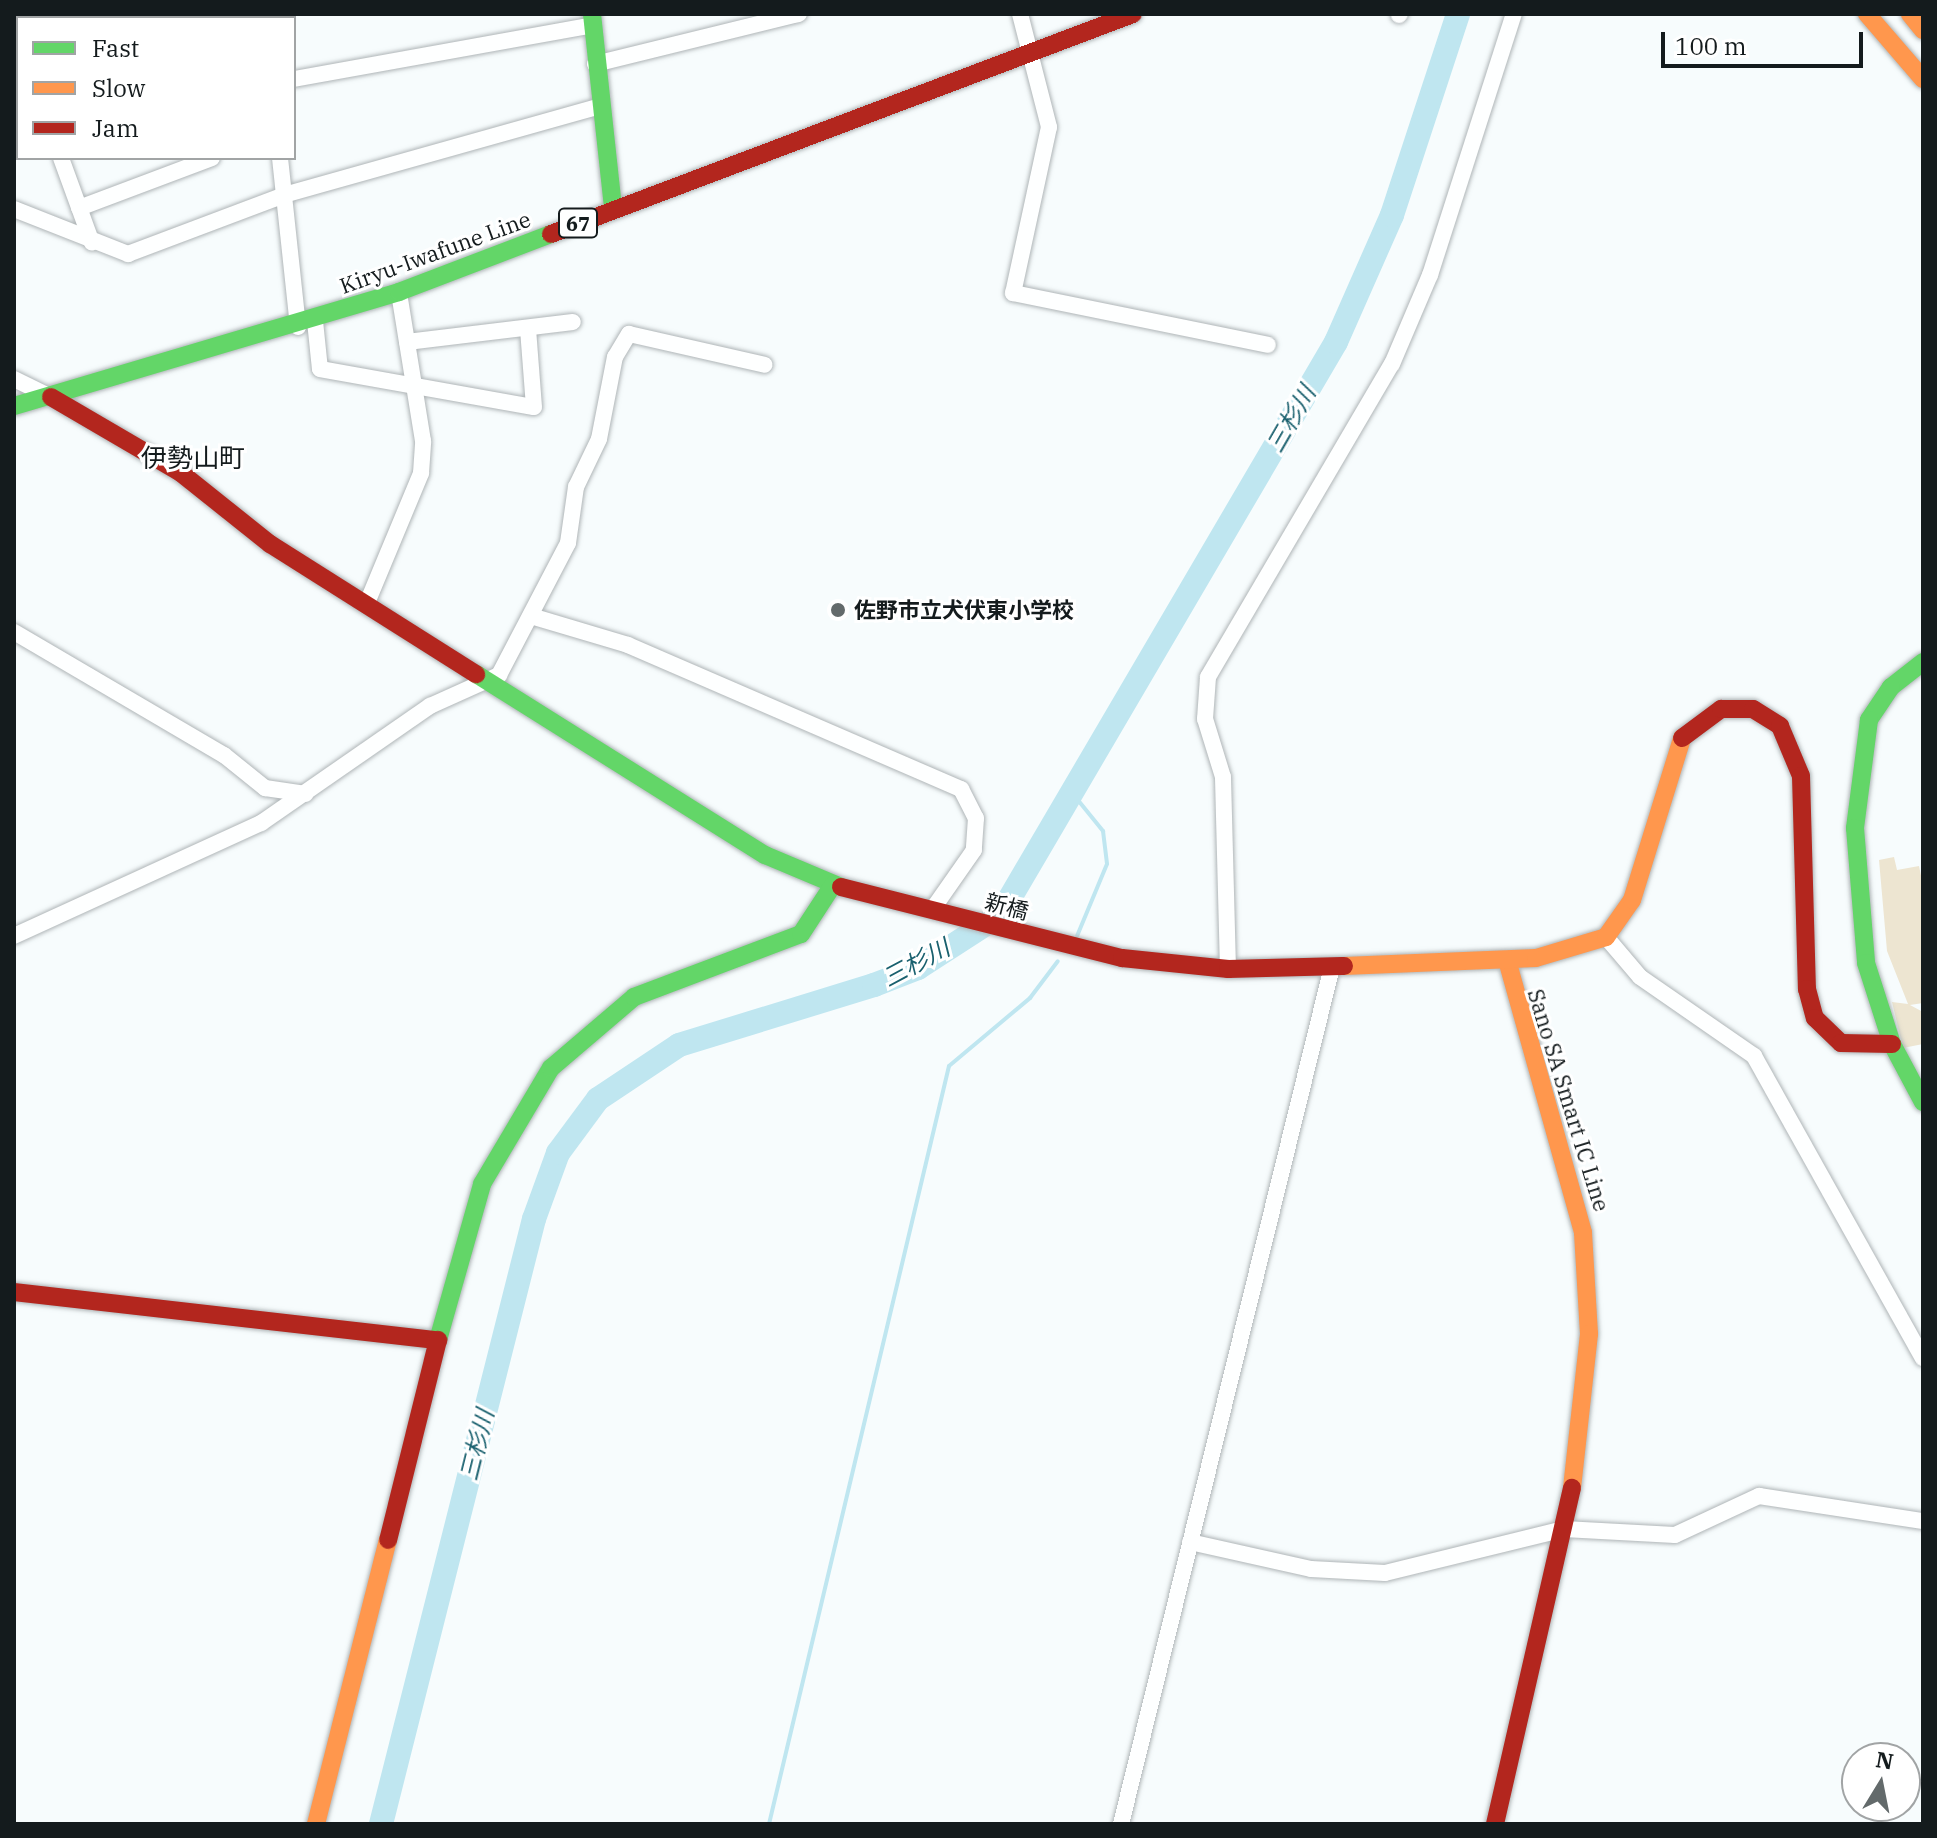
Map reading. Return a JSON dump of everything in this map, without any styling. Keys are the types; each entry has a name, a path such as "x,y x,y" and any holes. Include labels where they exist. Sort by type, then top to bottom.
{"main road":[{"name":"Kiryu-Iwafune Line","path":"14,406 306,324 399,292 1024,49 1133,14"},
{"path":"1867,14 1923,79"},
{"path":"1910,14 1923,30"},
{"path":"593,20 598,107 613,208"},
{"name":"新橋","path":"51,397 181,473 270,544 724,833 833,885 1122,958 1228,969 1507,960"},
{"path":"1923,662 1891,687 1869,720 1855,828 1866,963 1892,1044 1923,1102"},
{"path":"1606,937 1632,900 1684,733 1721,709 1753,709 1780,726 1801,776 1807,989 1815,1018 1841,1043 1892,1044"},
{"path":"316,1824 438,1340 482,1184 551,1068 590,1028 634,997 801,934 833,885"},
{"name":"Sano SA Smart IC Line","path":"1495,1824 1564,1529 1585,1416 1588,1271 1573,1189 1523,1036 1507,960 1584,948 1606,937"},
{"path":"15,1297 438,1340"}],"street":[{"path":"595,64 799,14"},
{"path":"1020,14 1024,49 1049,127 1013,293 1268,345"},
{"path":"1228,969 1223,777 1205,719 1208,677 1392,364 1430,275 1514,14"},
{"path":"296,79 593,20"},
{"path":"14,209 92,243 128,254 284,195 598,107"},
{"path":"62,160 92,243"},
{"path":"79,208 207,160"},
{"path":"280,160 306,324 320,369 411,388 534,407 528,329"},
{"path":"367,603 421,473 423,441 411,388 399,292"},
{"path":"407,342 573,322"},
{"path":"14,936 214,848 306,794 430,706 488,684 531,616 568,543 576,487 599,439 621,342 629,334 765,365"},
{"path":"14,379 51,397"},
{"path":"531,616 628,645 961,789 976,818 974,850 932,910"},
{"path":"14,632 224,755 265,788 306,794"},
{"path":"1606,937 1640,977 1754,1056 1923,1358"},
{"path":"1121,1824 1332,967"},
{"path":"1190,1542 1311,1569 1385,1573 1564,1529 1675,1535 1738,1500 1773,1495 1888,1521 1923,1521"}],"shaded area":[{"path":"1894,857 1897,870 1919,866 1923,885 1923,1003 1910,1005 1923,1012 1923,1044 1903,1048 1892,1002 1908,1004 1887,951 1879,860"}],"waterway":[{"name":"三杉川","path":"381,1824 534,1219 558,1153 598,1099 679,1045 874,985 918,968 1000,915 1336,342 1392,215 1458,14"},
{"path":"1073,794 1103,831 1107,864 1077,936"},
{"path":"769,1824 949,1066 1030,998 1058,961"}],"traffic: fast":[{"path":"592,14 613,208"},
{"path":"14,406 399,292 551,234"},
{"path":"1923,662 1891,687 1869,720 1855,828 1866,963 1892,1044 1923,1102"},
{"path":"476,674 765,855 841,887"},
{"path":"438,1340 482,1184 551,1068 634,997 801,934 833,885"}],"traffic: slow":[{"path":"1867,14 1923,79"},
{"path":"1910,14 1923,30"},
{"path":"1344,966 1536,958 1606,937 1632,900 1682,738"},
{"path":"1507,960 1583,1233 1589,1334 1572,1488"},
{"path":"316,1824 388,1540"}],"traffic: jam":[{"path":"551,234 1133,14"},
{"path":"51,397 181,473 270,544 476,674"},
{"path":"1682,738 1721,709 1753,709 1780,726 1801,776 1807,989 1815,1018 1841,1043 1892,1044"},
{"path":"841,887 1122,958 1228,969 1344,966"},
{"path":"14,1292 438,1340 388,1540"},
{"path":"1495,1824 1572,1488"}],"place":[{"name":"佐野市立犬伏東小学校","path":"838,610"}],"district":[{"name":"伊勢山町","path":"193,458"}]}
